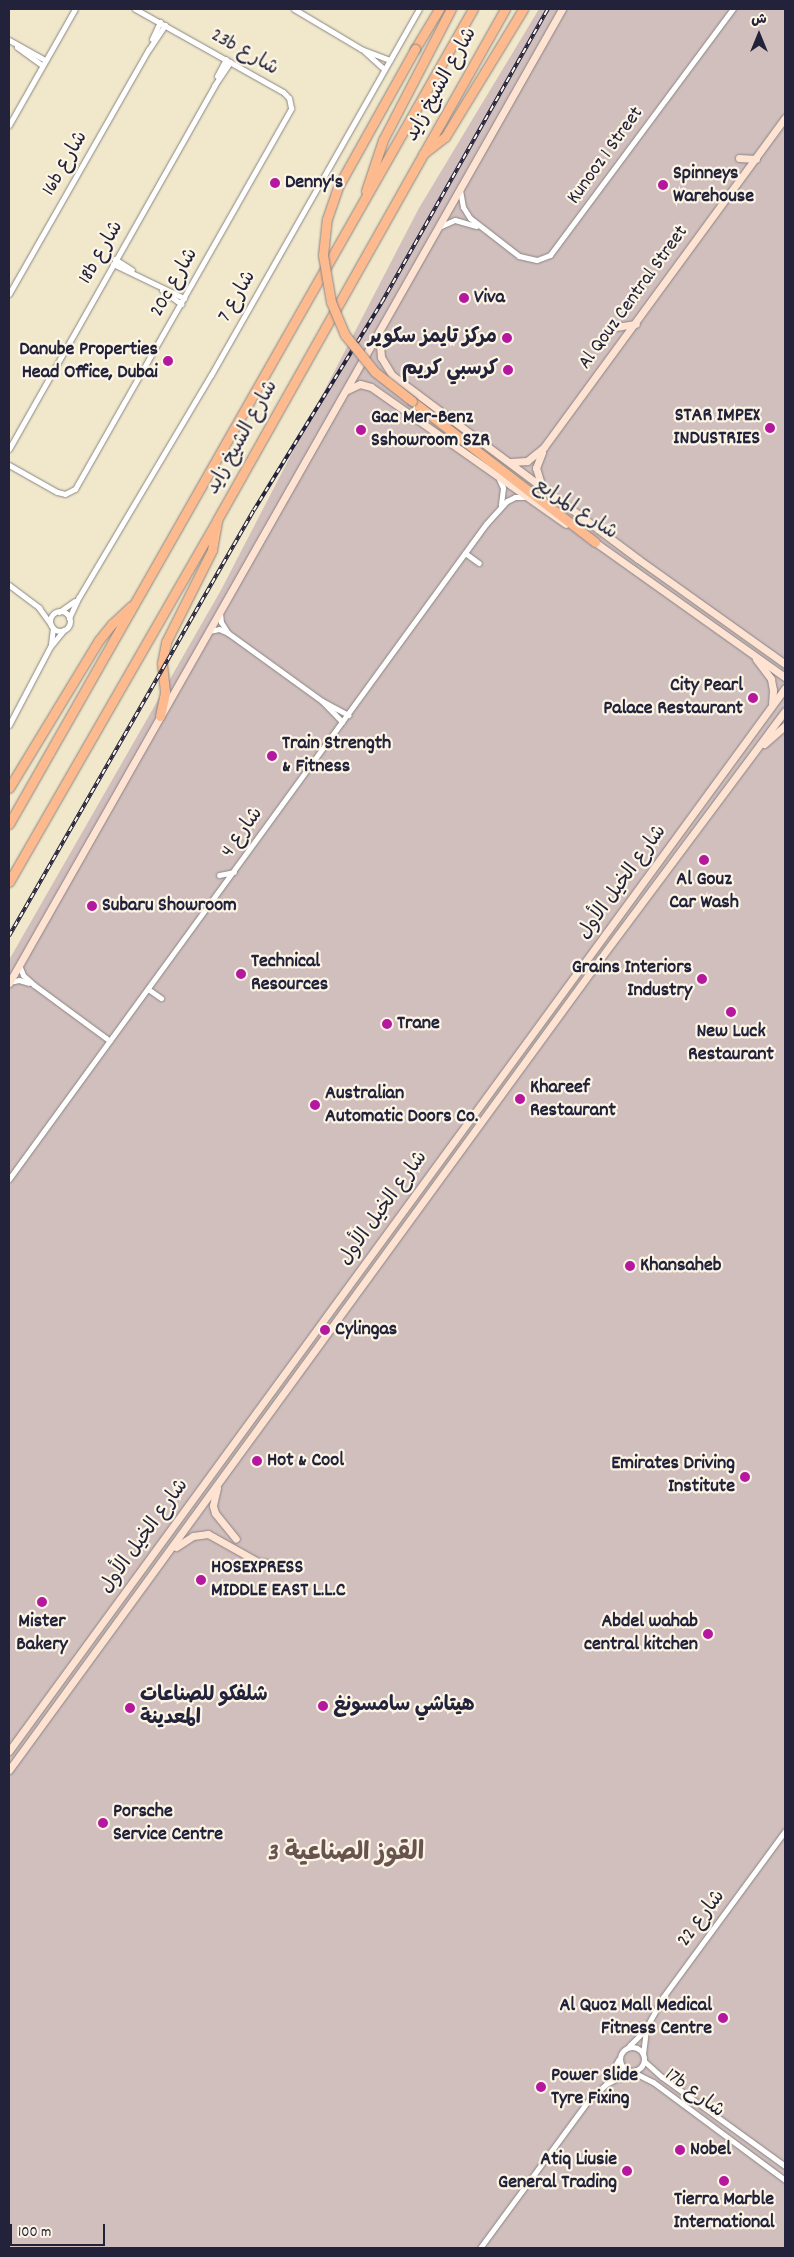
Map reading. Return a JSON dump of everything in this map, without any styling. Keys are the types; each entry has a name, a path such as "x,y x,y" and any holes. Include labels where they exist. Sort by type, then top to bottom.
{"highway":[{"path":"439,9 336,190 327,219 323,254 330,302 345,335 375,372 595,542"},
{"path":"364,200 370,176 383,140 451,9"},
{"name":"شارع الشيخ زايد","path":"9,824 473,9"},
{"name":"شارع الشيخ زايد","path":"9,882 217,520 505,9"},
{"path":"423,154 445,137 524,9"},
{"path":"160,716 164,692 162,664 166,642 212,550 217,520"},
{"path":"9,788 99,640 112,624 135,603"}],"main road":[{"path":"9,983 562,9"},
{"name":"Al Qouz Central Street","path":"511,462 527,461 544,447 636,324 785,118"},
{"path":"739,158 756,158"},
{"path":"616,327 636,324"},
{"name":"شارع المرابع","path":"379,333 380,357 392,375 511,462 638,559 785,664"},
{"path":"345,392 360,384 374,389 373,380 378,375 385,373 392,375"},
{"name":"شارع المرابع","path":"374,389 499,479 595,542 785,677"},
{"name":"Al Qouz Central Street","path":"544,447 536,468 539,480 544,487"},
{"path":"750,651 771,679 773,690 771,706"},
{"path":"775,657 785,658"},
{"name":"شارع الخيل الأول","path":"9,1751 785,688"},
{"name":"شارع الخيل الأول","path":"9,1770 600,959 785,711"},
{"path":"760,746 785,726"},
{"path":"217,1485 213,1506 214,1513 236,1539"},
{"path":"166,1556 188,1538 203,1534 218,1538 260,1563 267,1563"}],"street":[{"path":"9,125 75,9"},
{"name":"23b شارع","path":"135,9 163,23 286,94"},
{"path":"294,9 362,48 390,60"},
{"name":"شارع 7","path":"69,618 78,596 211,375 419,9"},
{"name":"Kunooz 1 Street","path":"436,231 446,223 454,220 464,221 481,228 523,258 542,259 554,253 733,9"},
{"name":"16b شارع","path":"9,294 163,23"},
{"path":"9,40 44,63"},
{"path":"362,48 384,69"},
{"name":"18b شارع","path":"9,449 228,60"},
{"name":"20c شارع","path":"9,465 61,493 72,491 77,485 290,112 290,102 286,94"},
{"name":"Kunooz 1 Street","path":"461,187 463,207 481,228"},
{"path":"114,262 182,301"},
{"name":"18b شارع","path":"9,443 16,434"},
{"path":"499,479 503,488 501,505"},
{"path":"501,505 511,498 526,497"},
{"name":"شارع 4","path":"9,1179 501,505"},
{"path":"466,553 479,563"},
{"path":"9,585 39,608 58,631 64,630"},
{"name":"شارع 7","path":"58,612 78,596"},
{"path":"9,724 50,647 70,624 69,618 65,613 39,608"},
{"path":"220,610 221,622 228,633"},
{"path":"50,647 51,619 58,612"},
{"path":"208,631 219,629 228,633 322,701 348,715"},
{"path":"322,701 342,722"},
{"path":"219,875 234,871"},
{"path":"19,965 23,975 34,985 110,1041"},
{"path":"9,983 23,981 34,985"},
{"path":"148,989 161,998"},
{"name":"شارع 22","path":"629,2047 646,2028 670,1988 785,1831"},
{"name":"شارع 22","path":"643,2054 646,2028"},
{"path":"480,2248 588,2101 606,2084 615,2069 622,2050 636,2047 643,2054 644,2061 638,2070 631,2071 606,2084"},
{"path":"619,2057 622,2067 631,2071"},
{"name":"17b شارع","path":"644,2061 662,2077 785,2166"},
{"name":"17b شارع","path":"631,2071 653,2082 763,2164 785,2178"}],"shaded area":[{"name":"القوز الصناعية 3","path":"539,9 785,9 785,2248 9,2248 9,960 221,590 419,208"}],"railway":[{"path":"9,936 254,510 382,302 548,9"}],"place":[{"name":"Denny's","path":"275,183"},
{"name":"Spinneys Warehouse","path":"663,185"},
{"name":"Viva","path":"464,298"},
{"name":"مركز تايمز سكوير","path":"507,338"},
{"name":"Danube Properties Head Office, Dubai","path":"168,361"},
{"name":"كرسبي كريم","path":"508,370"},
{"name":"STAR IMPEX INDUSTRIES","path":"770,428"},
{"name":"Gac Mer-Benz Sshowroom SZR","path":"361,430"},
{"name":"City Pearl Palace Restaurant","path":"753,698"},
{"name":"Train Strength & Fitness","path":"272,756"},
{"name":"Al Gouz Car Wash","path":"704,860"},
{"name":"Subaru Showroom","path":"92,906"},
{"name":"Technical Resources","path":"241,974"},
{"name":"Grains Interiors Industry","path":"702,979"},
{"name":"New Luck Restaurant","path":"731,1012"},
{"name":"Trane","path":"387,1024"},
{"name":"Khareef Restaurant","path":"520,1099"},
{"name":"Australian Automatic Doors Co.","path":"315,1105"},
{"name":"Khansaheb","path":"630,1266"},
{"name":"Cylingas","path":"325,1330"},
{"name":"Hot & Cool","path":"257,1461"},
{"name":"Emirates Driving Institute","path":"745,1477"},
{"name":"HOSEXPRESS MIDDLE EAST L.L.C","path":"201,1580"},
{"name":"Mister Bakery","path":"42,1602"},
{"name":"Abdel wahab central kitchen","path":"708,1634"},
{"name":"هيتاشي سامسونغ","path":"323,1706"},
{"name":"شلفكو للصناعات المعدينة","path":"130,1708"},
{"name":"Porsche Service Centre","path":"103,1823"},
{"name":"Al Quoz Mall Medical Fitness Centre","path":"723,2018"},
{"name":"Power Slide Tyre Fixing","path":"541,2087"},
{"name":"Nobel","path":"680,2150"},
{"name":"Atiq Liusie General Trading","path":"627,2171"},
{"name":"Tierra Marble International","path":"724,2181"}],"district":[{"name":"القوز الصناعية 3","path":"346,1854"}]}
